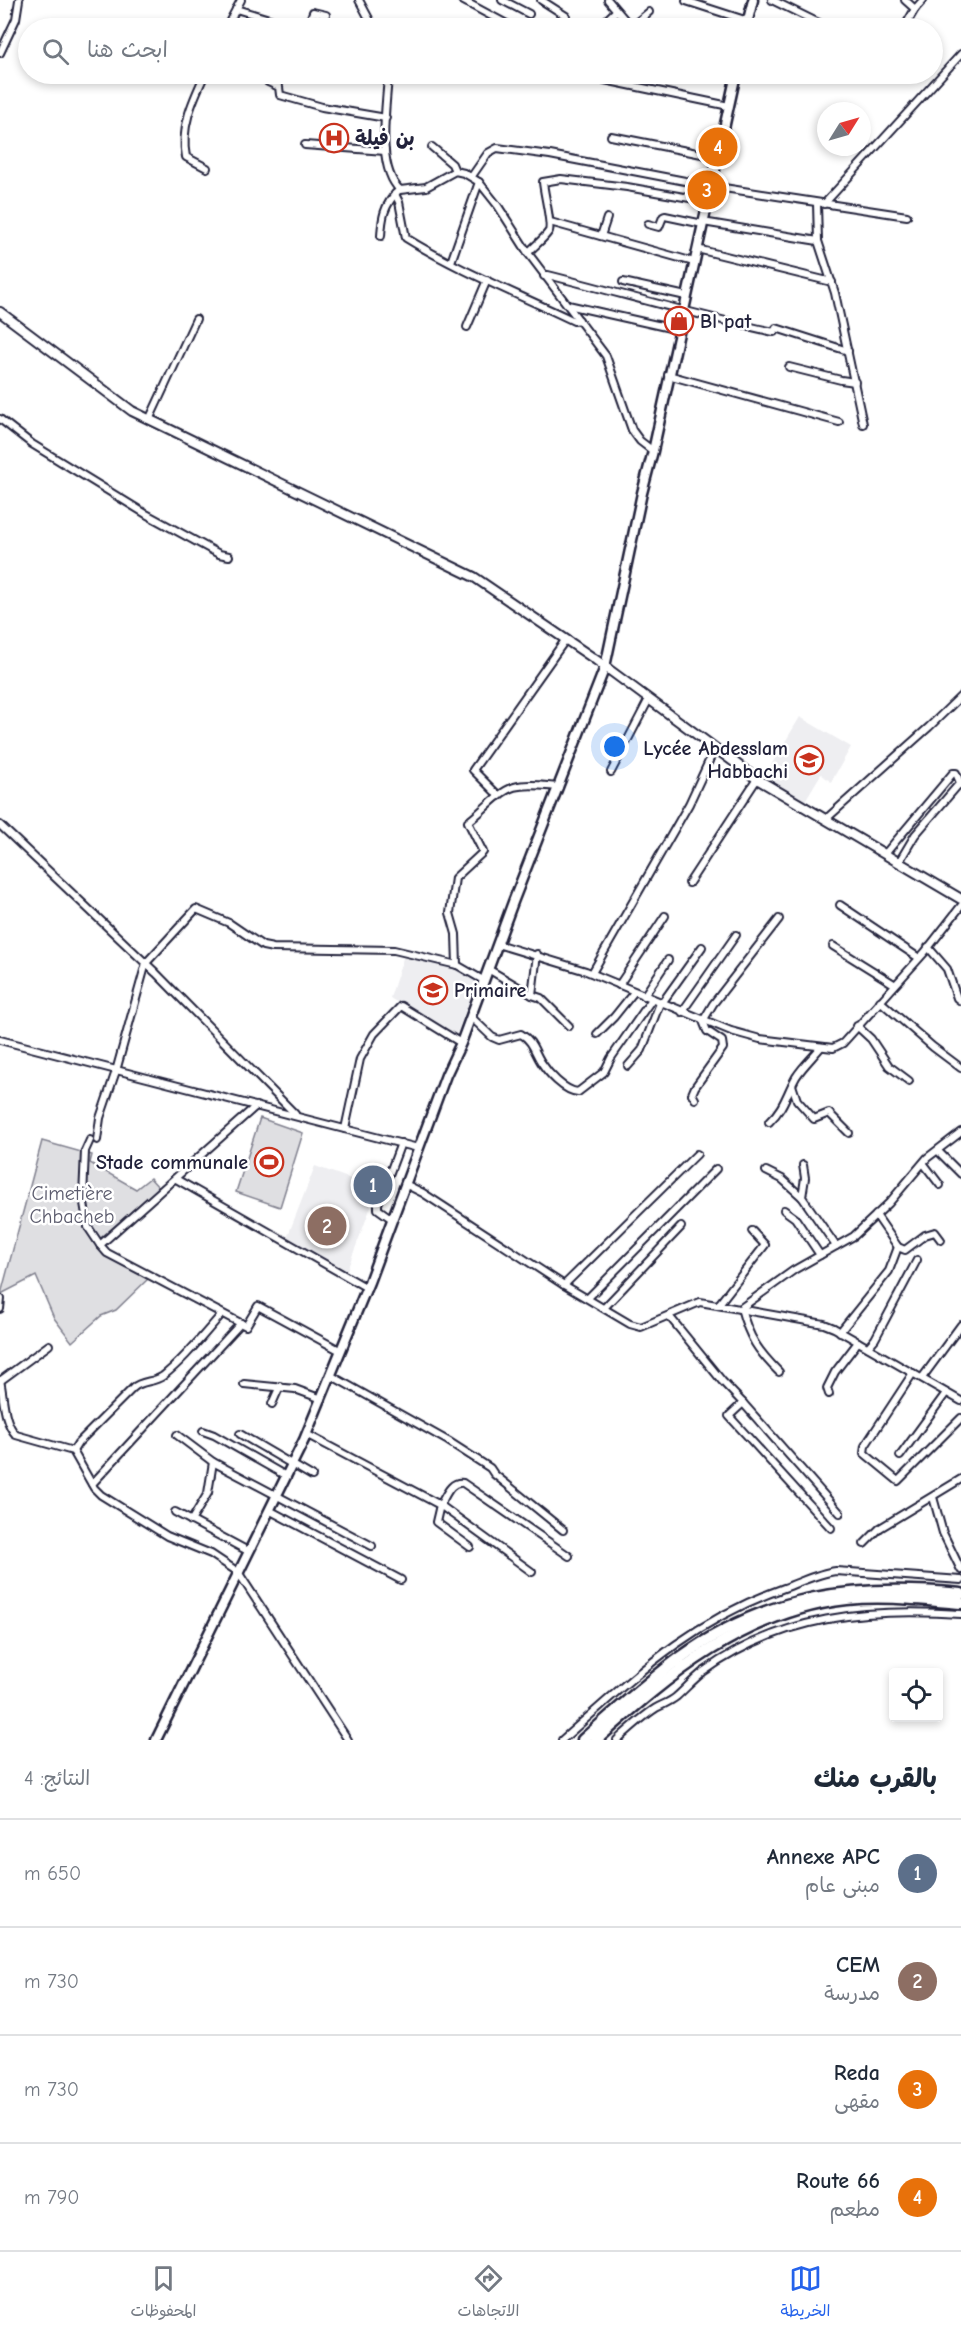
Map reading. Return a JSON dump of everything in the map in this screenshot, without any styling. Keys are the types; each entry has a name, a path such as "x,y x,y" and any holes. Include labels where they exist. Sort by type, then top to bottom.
{"highway":[{"path":"583,1740 680,1659 715,1636 754,1616 794,1603 851,1591 901,1589 961,1594"},
{"path":"596,1740 696,1657 739,1632 776,1616 846,1599 898,1598 961,1603"}],"main road":[{"path":"749,18 753,0"},
{"path":"156,1740 292,1464 332,1376 605,667 734,84"}],"street":[{"path":"0,53 16,19 20,0"},
{"path":"231,18 241,0"},
{"path":"359,0 369,18"},
{"path":"462,0 495,18"},
{"path":"502,0 529,14"},
{"path":"541,0 566,16"},
{"path":"608,0 623,18"},
{"path":"772,0 809,18"},
{"path":"905,0 915,9"},
{"path":"910,18 923,0"},
{"path":"686,1 729,18"},
{"path":"236,9 266,18"},
{"path":"609,18 616,11"},
{"path":"311,18 313,12 326,15"},
{"path":"642,18 649,12"},
{"path":"943,73 961,54"},
{"path":"955,60 961,65"},
{"path":"201,84 187,117 185,151 186,157 207,168"},
{"path":"272,84 279,87 280,95 322,107 386,118"},
{"path":"388,84 385,151 390,175 397,192 406,238 427,251 487,280 574,321 579,320"},
{"path":"624,84 729,106"},
{"path":"863,423 832,282 818,241 820,204 932,84"},
{"path":"610,136 717,157"},
{"path":"305,146 385,151"},
{"path":"432,147 452,164 455,171"},
{"path":"472,176 488,153 497,148 550,155 711,186 907,216"},
{"path":"381,236 382,214 387,202 397,192 426,187 455,171 472,176 498,206 528,253 611,365 632,429 640,441 653,451"},
{"path":"528,253 547,234 550,220 544,198 543,182 561,179 627,187 707,201"},
{"path":"451,262 479,182"},
{"path":"648,224 659,227 663,217 666,216 818,241"},
{"path":"601,236 607,218"},
{"path":"550,220 694,262"},
{"path":"697,249 832,282"},
{"path":"545,276 774,332 776,328 848,351"},
{"path":"467,327 487,280"},
{"path":"623,282 686,296"},
{"path":"568,306 679,330"},
{"path":"0,312 122,405 469,575 566,639 758,779 961,899"},
{"path":"149,420 196,319"},
{"path":"789,367 855,382"},
{"path":"668,375 839,422"},
{"path":"0,419 32,444 146,514 219,554 229,556"},
{"path":"499,796 473,770 566,639"},
{"path":"826,819 961,696"},
{"path":"611,772 650,699"},
{"path":"592,973 688,804 715,748"},
{"path":"885,854 953,773 956,773 960,784 915,835 899,862"},
{"path":"688,883 758,779"},
{"path":"457,965 456,934 450,913 455,878 483,852 468,822 499,796 516,786 558,787"},
{"path":"0,825 146,963 297,1116"},
{"path":"840,905 919,958"},
{"path":"497,944 537,954 592,973 703,1021 760,1039 837,1047 919,958 961,906"},
{"path":"341,1351 258,1306 246,1326 107,1253 88,1227 83,1197 85,1151 93,1140 116,1071 146,963 196,909 212,914 263,946 394,950 457,965 483,980"},
{"path":"619,985 665,915"},
{"path":"703,1021 713,1004 779,919"},
{"path":"682,1012 736,935"},
{"path":"628,1066 642,1050 661,1003 702,946"},
{"path":"832,946 894,984"},
{"path":"928,947 947,969 957,998 961,1001"},
{"path":"532,994 537,954"},
{"path":"644,996 668,960"},
{"path":"488,969 541,998 569,1026"},
{"path":"597,1034 634,992"},
{"path":"471,1017 492,1037 499,1040 515,1034 528,1038 540,1062 570,1092 578,1092 604,1072 611,1058 652,999"},
{"path":"880,1001 961,1068"},
{"path":"345,1129 360,1059 374,1034 401,1006 461,1044"},
{"path":"695,1099 692,1094 694,1087 723,1048 722,1041 707,1031 703,1021"},
{"path":"857,1026 871,1039 889,1066 909,1081"},
{"path":"0,1040 418,1148"},
{"path":"769,1122 782,1110 798,1074 821,1047"},
{"path":"792,1085 797,1100 814,1119 829,1113 849,1133"},
{"path":"100,1245 256,1106"},
{"path":"741,1308 794,1270 854,1236 924,1164 927,1158 961,1132"},
{"path":"392,1219 378,1209 378,1204 401,1143"},
{"path":"938,1151 961,1174"},
{"path":"564,1285 697,1154"},
{"path":"924,1164 940,1185"},
{"path":"802,1197 805,1179 803,1166"},
{"path":"588,1298 716,1169"},
{"path":"766,1171 782,1179 802,1197 836,1246"},
{"path":"176,1179 367,1288"},
{"path":"405,1184 423,1192 564,1285 630,1324 640,1327 700,1302 825,1324 961,1401"},
{"path":"784,1210 795,1218 820,1255"},
{"path":"876,1215 898,1248 905,1250 925,1235 935,1232 941,1240"},
{"path":"604,1308 681,1227"},
{"path":"719,1304 765,1245 752,1231"},
{"path":"840,1332 889,1271 898,1248"},
{"path":"868,1347 875,1339 917,1260"},
{"path":"0,1309 1,1299"},
{"path":"741,1308 747,1332 764,1357 779,1372"},
{"path":"73,1451 78,1443 139,1383 155,1381 173,1368 222,1314"},
{"path":"669,1316 722,1381 840,1514"},
{"path":"92,1484 241,1323"},
{"path":"922,1378 961,1325"},
{"path":"829,1394 827,1388 835,1372 858,1342"},
{"path":"50,1346 0,1380 3,1412 11,1430 16,1436 73,1451 100,1495 167,1536 211,1554 238,1572 348,1740"},
{"path":"913,1373 865,1446 864,1453 869,1458 898,1481 961,1418"},
{"path":"332,1376 448,1441 490,1468 563,1530"},
{"path":"244,1384 280,1386 322,1399"},
{"path":"272,1404 280,1386"},
{"path":"900,1456 946,1393"},
{"path":"743,1403 729,1416 831,1528"},
{"path":"203,1431 286,1476"},
{"path":"240,1434 312,1476"},
{"path":"306,1434 440,1506 532,1572"},
{"path":"177,1435 213,1462 372,1545"},
{"path":"191,1521 208,1493 213,1462"},
{"path":"864,1544 880,1528 961,1479"},
{"path":"470,1547 435,1522 440,1506 452,1485 456,1483 463,1483 569,1556"},
{"path":"933,1497 943,1533 961,1570"},
{"path":"269,1510 400,1581"},
{"path":"175,1512 248,1551"},
{"path":"562,1740 670,1646 707,1622 761,1596 819,1574 836,1571 961,1580"},
{"path":"617,1740 656,1708 675,1698 703,1672 734,1652 793,1628 819,1620 864,1612 921,1611 961,1614"}],"shaded area":[{"name":"Lycée Abdesslam Habbachi","path":"800,717 851,747 831,782 821,774 803,804 762,780"},
{"name":"Primaire","path":"404,955 457,965 476,982 455,1038 390,998"},
{"path":"375,1161 391,1168 383,1186 367,1179"},
{"path":"315,1166 370,1186 364,1200 372,1204 347,1270 287,1238"}],"green space":[{"name":"Stade communale","path":"260,1118 303,1133 280,1207 236,1192"},
{"name":"Cimetière Chbacheb","path":"42,1141 92,1155 90,1163 136,1189 150,1178 159,1188 95,1243 103,1255 148,1279 116,1310 101,1316 72,1342 54,1318 36,1276 1,1294"}],"place":[{"name":"بن فيلة","path":"334,138"},
{"name":"Route 66","path":"718,147"},
{"name":"Reda","path":"707,190"},
{"name":"Bl pat","path":"679,321"},
{"name":"Lycée Abdesslam Habbachi","path":"809,760"},
{"name":"Primaire","path":"433,990"},
{"name":"Stade communale","path":"269,1162"},
{"name":"Annexe APC","path":"373,1185"},
{"name":"CEM","path":"327,1226"}]}
